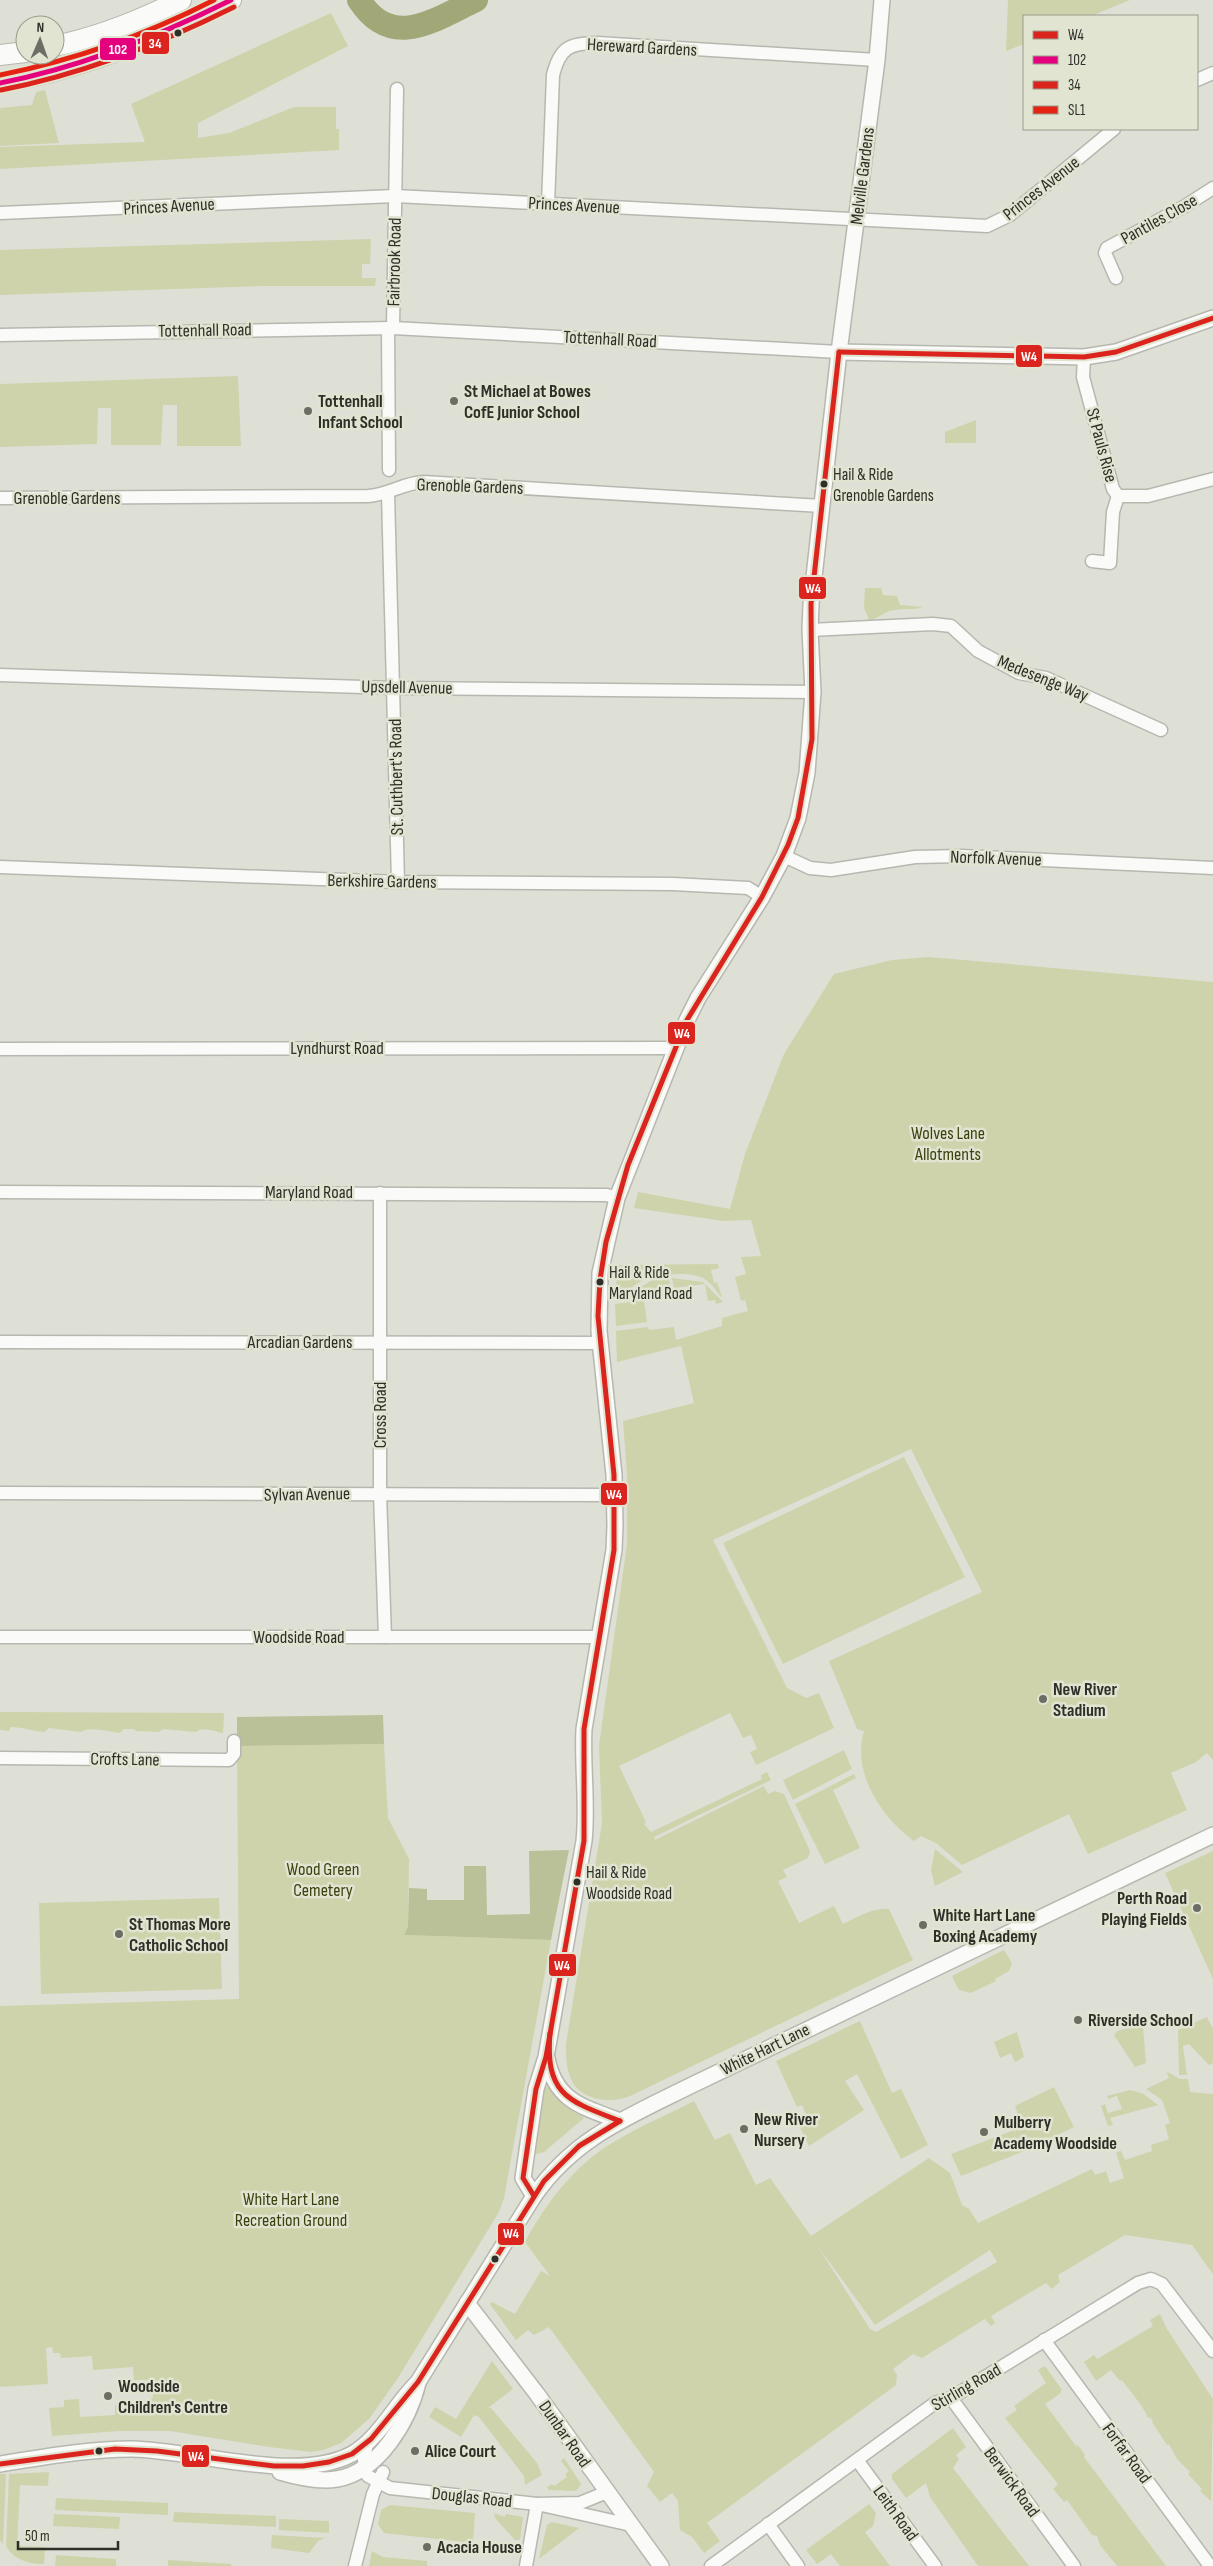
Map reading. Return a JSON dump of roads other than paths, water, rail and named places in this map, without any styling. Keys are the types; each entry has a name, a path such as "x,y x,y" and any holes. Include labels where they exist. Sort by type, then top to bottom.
{"highway":[{"path":"65,44 84,40 130,24 181,0"},
{"path":"0,84 55,70 146,42 231,0"},
{"path":"0,55 15,53"},
{"path":"0,72 55,70"}],"street":[{"name":"Melville Gardens","path":"534,2196 523,2178 536,2089 546,2057 586,1827 584,1729 614,1550 614,1496 609,1423 600,1343 598,1301 600,1273 617,1198 674,1048 698,998 762,897 784,856 798,818 807,773 813,692 810,630 822,506 839,352 877,60 882,0"},
{"name":"Hereward Gardens","path":"548,204 553,75 563,51 572,45 598,43 877,60"},
{"path":"1198,80 1213,73"},
{"name":"Fairbrook Road","path":"390,470 390,328 398,89"},
{"name":"Princes Avenue","path":"0,213 395,196 856,221 992,225 1010,215 1113,130"},
{"name":"Pantiles Close","path":"1116,278 1105,253 1107,248 1185,206 1213,188"},
{"name":"Tottenhall Road","path":"0,335 390,328 839,352 1084,357 1116,352 1213,318"},
{"name":"St Pauls Rise","path":"1084,357 1083,377 1113,489 1118,496 1148,496 1213,479"},
{"name":"Grenoble Gardens","path":"0,498 368,496 388,493 412,482 422,482 822,506"},
{"name":"St. Cuthbert's Road","path":"388,493 398,882"},
{"path":"1092,561 1110,563 1113,512 1118,496"},
{"name":"Medesenge Way","path":"810,630 933,624 951,626 978,651 1020,673 1046,678 1161,730"},
{"name":"Upsdell Avenue","path":"0,676 394,688 813,692"},
{"name":"Norfolk Avenue","path":"784,856 810,868 832,870 915,857 952,856 1213,868"},
{"name":"Berkshire Gardens","path":"0,867 398,882 674,884 748,888 762,897"},
{"name":"Lyndhurst Road","path":"0,1049 674,1048"},
{"name":"Maryland Road","path":"0,1192 607,1194 617,1198"},
{"name":"Cross Road","path":"380,1193 380,1493 384,1637"},
{"name":"Arcadian Gardens","path":"0,1342 600,1343"},
{"name":"Sylvan Avenue","path":"0,1493 159,1496 380,1493 614,1496"},
{"name":"Woodside Road","path":"0,1637 599,1637"},
{"name":"Crofts Lane","path":"0,1758 229,1760 234,1754 234,1741"},
{"name":"White Hart Lane","path":"0,2464 54,2455 131,2449 170,2451 252,2463 307,2466 346,2457 367,2443 397,2404 418,2382 534,2196 556,2168 579,2146 620,2120 1213,1834"},
{"path":"546,2057 550,2077 565,2096 620,2120"},
{"name":"Stirling Road","path":"711,2566 934,2403 951,2398 1138,2283 1151,2279 1159,2281 1169,2291 1213,2351"},
{"name":"Dunbar Road","path":"468,2303 537,2394 661,2566"},
{"name":"Forfar Road","path":"1044,2340 1210,2566"},
{"name":"White Hart Lane","path":"252,2463 292,2475 316,2478 332,2479 366,2471 409,2411 418,2382"},
{"name":"Berwick Road","path":"951,2398 1074,2566"},
{"path":"366,2471 367,2443"},
{"path":"355,2566 373,2494 381,2478 380,2463 384,2448"},
{"name":"Leith Road","path":"857,2460 935,2566"},
{"name":"Douglas Road","path":"366,2471 381,2478 390,2488 537,2504 631,2525"},
{"name":"Douglas Road","path":"537,2504 580,2503 607,2492"},
{"path":"526,2566 537,2504"},
{"path":"768,2524 798,2566"}],"waterway":[{"path":"359,0 372,15 385,24 399,28 414,27 429,22 476,0"}],"place":[{"name":"St Michael at Bowes CofE Junior School","path":"454,401"},
{"name":"Tottenhall Infant School","path":"308,411"},
{"name":"Hail & Ride Grenoble Gardens","path":"824,484"},
{"name":"Hail & Ride Maryland Road","path":"600,1282"},
{"name":"New River Stadium","path":"1043,1699"},
{"name":"Hail & Ride Woodside Road","path":"577,1882"},
{"name":"Perth Road Playing Fields","path":"1197,1908"},
{"name":"White Hart Lane Boxing Academy","path":"923,1925"},
{"name":"St Thomas More Catholic School","path":"119,1934"},
{"name":"Riverside School","path":"1078,2020"},
{"name":"New River Nursery","path":"744,2129"},
{"name":"Mulberry Academy Woodside","path":"984,2132"},
{"name":"Woodside Children's Centre","path":"108,2396"},
{"name":"Alice Court","path":"415,2451"},
{"name":"Acacia House","path":"427,2547"}],"park label":[{"name":"Wolves Lane Allotments","path":"948,1143"},
{"name":"Wood Green Cemetery","path":"323,1879"},
{"name":"White Hart Lane Recreation Ground","path":"291,2209"}]}
